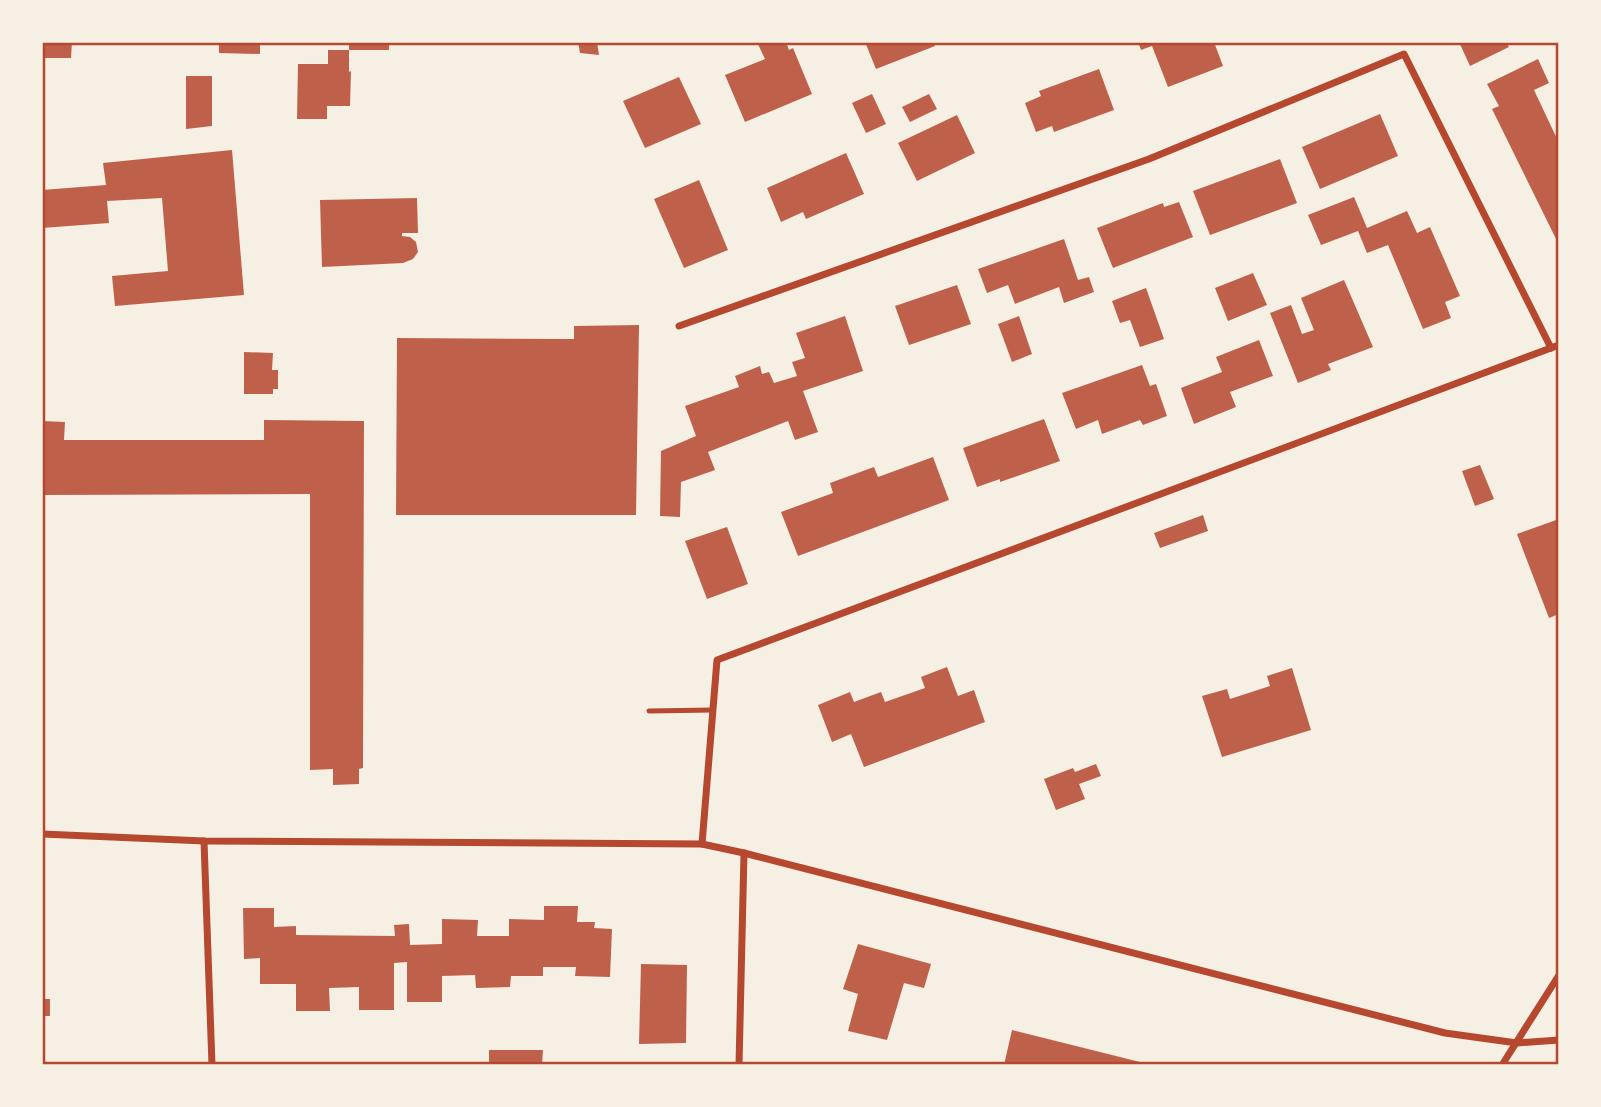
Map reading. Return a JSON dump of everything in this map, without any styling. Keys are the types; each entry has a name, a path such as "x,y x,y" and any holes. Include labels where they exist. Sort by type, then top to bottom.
{"street":[{"path":"679,326 1149,159 1405,54 1555,346 717,660 702,844"},
{"path":"42,834 204,841 702,844 1445,1033 1517,1043 1559,1040"},
{"path":"204,841 212,1065"},
{"path":"740,1065 744,853"},
{"path":"1502,1065 1559,975"}],"lane":[{"path":"649,711 713,710"}],"building":[{"path":"42,42 72,42 71,58 42,58"},
{"path":"219,42 260,42 260,54 219,53"},
{"path":"349,42 389,42 389,50 349,50"},
{"path":"578,42 597,42 599,55 580,53"},
{"path":"757,42 786,42 789,50 793,48 812,94 745,122 725,75 765,59"},
{"path":"865,42 933,42 935,46 876,69"},
{"path":"1138,42 1214,42 1223,66 1168,87 1152,46 1141,50"},
{"path":"1459,42 1506,42 1509,47 1470,66"},
{"path":"328,50 349,50 350,106 327,106 327,119 297,119 298,64 328,64"},
{"path":"1538,59 1549,83 1534,90 1559,143 1559,245 1492,109 1499,106 1487,84"},
{"path":"1099,69 1114,110 1054,132 1052,126 1036,132 1025,103 1041,96 1039,91"},
{"path":"186,76 212,76 212,126 186,129"},
{"path":"679,77 701,124 645,148 623,101"},
{"path":"872,94 886,124 866,133 852,103"},
{"path":"929,94 937,109 910,122 902,107"},
{"path":"1380,114 1398,156 1320,189 1302,147"},
{"path":"957,115 975,153 917,181 898,143"},
{"path":"232,150 244,295 115,306 112,276 168,271 162,198 107,201 109,223 42,228 42,190 106,185 103,163"},
{"path":"846,153 864,194 806,219 803,212 781,222 767,188"},
{"path":"1280,159 1297,203 1210,235 1193,191"},
{"path":"699,180 728,250 684,268 654,199"},
{"path":"1354,197 1367,228 1407,211 1417,233 1430,227 1460,296 1445,302 1451,318 1423,329 1388,245 1367,253 1358,231 1321,245 1308,215"},
{"path":"417,198 418,233 402,233 402,236 410,237 416,242 418,252 413,259 403,263 322,267 320,200"},
{"path":"1179,202 1193,237 1113,268 1097,228 1163,203 1164,207"},
{"path":"1064,239 1078,280 1089,277 1094,292 1064,303 1059,287 1015,304 1008,285 987,293 978,269"},
{"path":"1253,273 1267,305 1228,321 1215,288"},
{"path":"1344,280 1373,347 1328,364 1331,370 1298,383 1270,313 1291,305 1302,334 1314,330 1301,298"},
{"path":"957,285 971,324 909,345 895,306"},
{"path":"1146,288 1164,339 1140,347 1130,320 1120,323 1112,301"},
{"path":"845,316 863,371 803,391 818,432 795,440 788,421 708,452 715,470 681,482 680,517 660,516 661,451 696,436 685,406 739,387 735,376 760,366 762,374 769,372 774,383 797,376 792,362 805,358 796,333"},
{"path":"1019,316 1032,354 1012,362 998,324"},
{"path":"639,325 636,515 396,515 397,338 574,339 574,326"},
{"path":"1259,340 1273,376 1230,392 1236,407 1194,424 1181,388 1222,372 1216,357"},
{"path":"244,352 273,353 272,370 278,370 278,389 273,389 273,394 244,394"},
{"path":"1142,365 1150,386 1156,384 1167,416 1143,425 1140,420 1102,434 1098,420 1076,429 1062,393"},
{"path":"1044,419 1060,461 1000,482 1000,479 977,487 963,448"},
{"path":"264,420 364,421 363,768 359,769 359,784 333,785 333,769 310,770 310,494 42,495 42,421 65,422 64,440 264,440"},
{"path":"933,457 949,500 798,556 781,512 833,493 830,483 874,467 878,477"},
{"path":"1480,465 1494,499 1475,506 1462,471"},
{"path":"1203,515 1208,531 1160,548 1154,533"},
{"path":"1559,519 1559,614 1549,618 1517,534"},
{"path":"727,527 748,584 707,599 685,541"},
{"path":"947,667 958,696 974,690 985,722 864,767 851,734 832,742 818,705 850,692 854,702 881,692 885,702 925,688 921,677"},
{"path":"1292,668 1311,730 1222,757 1202,696 1227,689 1230,699 1270,686 1267,676"},
{"path":"1096,764 1101,776 1079,784 1085,799 1056,810 1044,779 1073,768 1075,772"},
{"path":"544,906 578,906 577,922 595,922 594,928 612,929 610,977 575,976 576,967 543,967 543,976 511,976 510,987 476,988 475,975 442,976 442,1002 407,1002 407,962 394,963 394,1010 359,1010 359,987 329,988 330,1011 296,1011 296,984 260,984 260,958 244,959 243,908 274,908 274,927 296,926 296,935 395,936 394,925 409,924 410,945 442,944 442,919 478,920 477,936 509,936 509,919 544,920"},
{"path":"858,944 931,964 924,988 904,983 887,1040 848,1031 858,994 843,989"},
{"path":"641,964 687,965 686,1043 639,1044"},
{"path":"42,999 50,999 50,1016 42,1016"},
{"path":"1012,1030 1148,1064 1148,1065 1004,1065"},
{"path":"489,1050 543,1050 542,1065 489,1065"}]}
